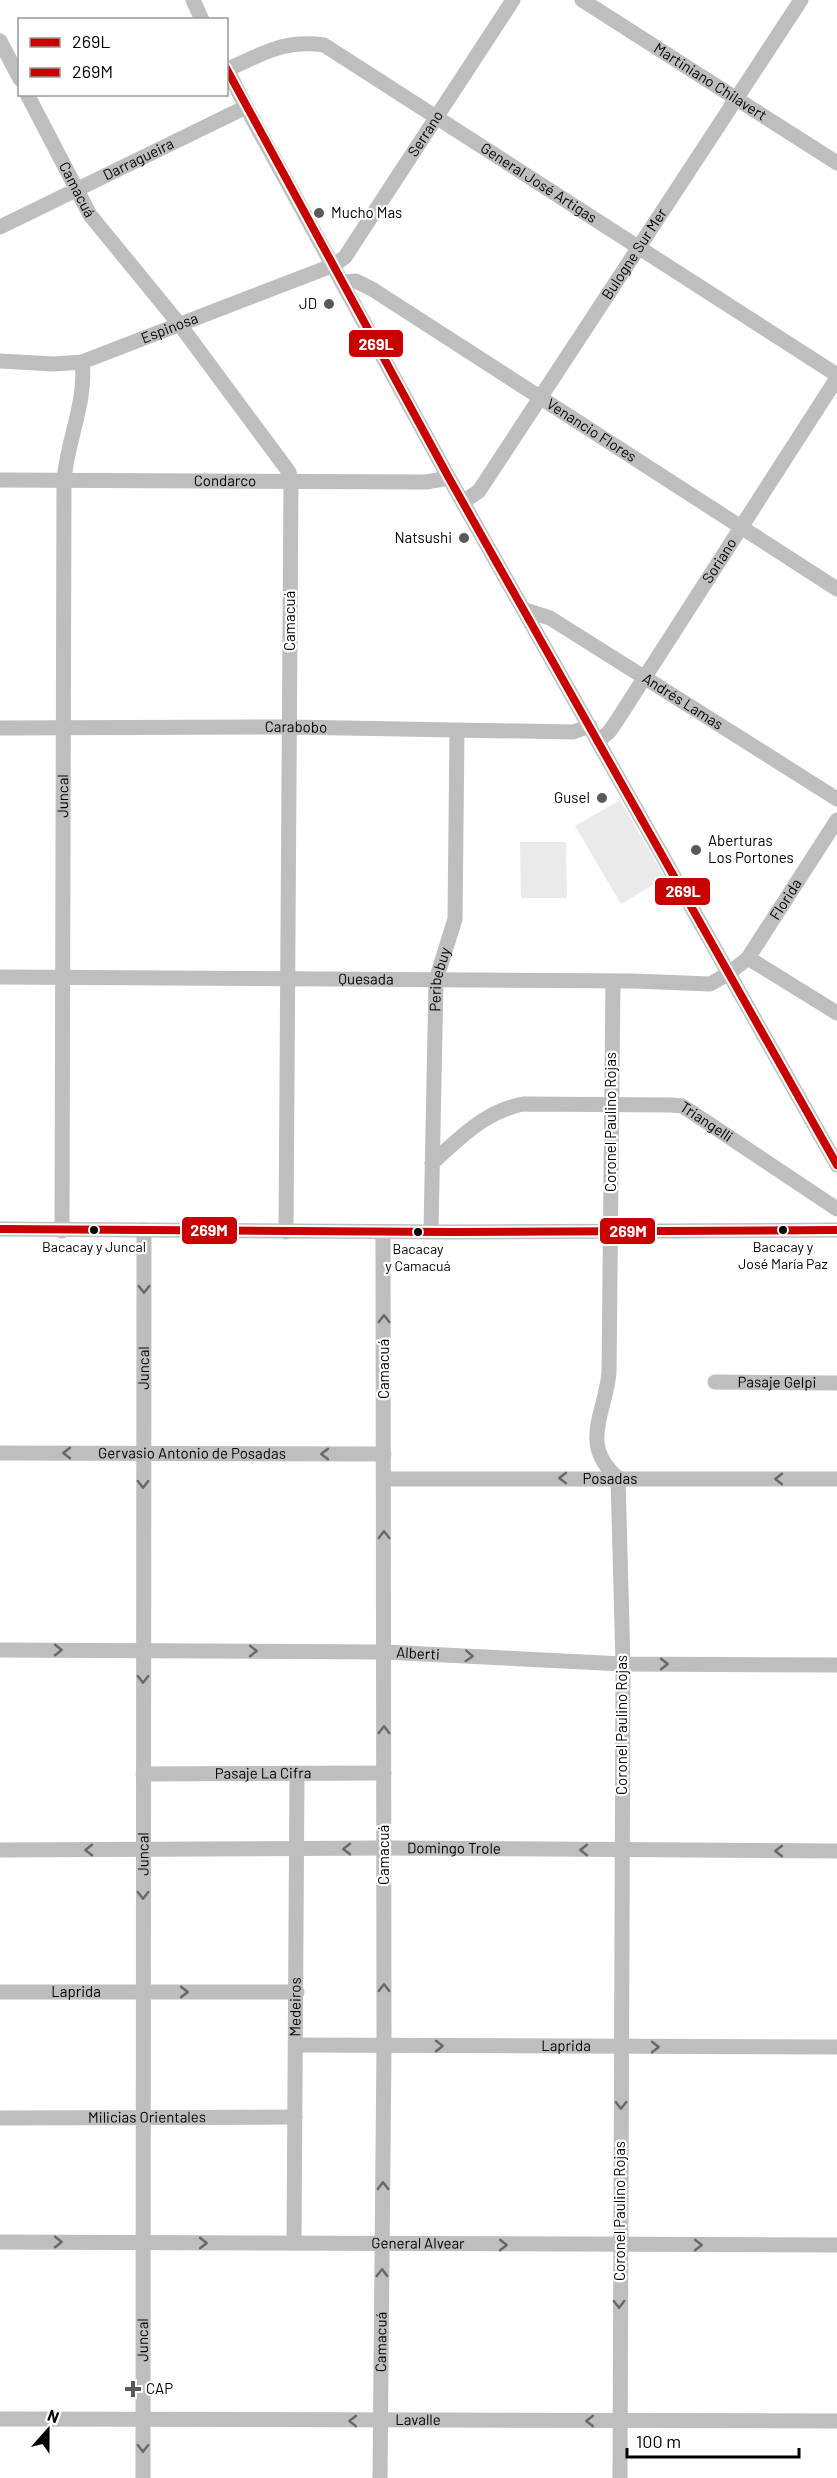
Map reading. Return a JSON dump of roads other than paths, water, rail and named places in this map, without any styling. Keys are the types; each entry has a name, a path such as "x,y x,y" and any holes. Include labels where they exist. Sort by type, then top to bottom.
{"street":[{"path":"193,0 201,18"},
{"name":"Serrano","path":"334,265 345,257 513,0"},
{"name":"Martiniano Chilavert","path":"582,0 837,163"},
{"name":"Bulogne Sur Mer","path":"463,502 478,490 540,398 801,0"},
{"path":"0,41 18,75"},
{"name":"General José Artigas","path":"228,68 283,45 297,42 324,45 837,376"},
{"path":"228,70 449,478 837,1165"},
{"name":"Camacuá","path":"28,96 90,215 180,325 285,464 291,480 286,1232"},
{"name":"Darragueira","path":"0,227 246,107"},
{"name":"Espinosa","path":"0,361 82,363 334,265"},
{"name":"Venancio Flores","path":"344,282 356,281 372,289 837,589"},
{"name":"Juncal","path":"62,1231 64,480 65,465 83,381 82,363"},
{"name":"Soriano","path":"598,741 609,732 837,376"},
{"name":"Condarco","path":"0,480 426,482 449,478"},
{"name":"Andrés Lamas","path":"525,610 550,618 837,799"},
{"name":"Carabobo","path":"0,728 289,727 573,732 590,726"},
{"name":"Peribebuy","path":"431,1231 436,980 455,920 458,731"},
{"name":"Florida","path":"728,974 748,958 837,820"},
{"path":"748,958 837,1013"},
{"name":"Quesada","path":"0,977 613,981 710,984 728,974"},
{"name":"Coronel Paulino Rojas","path":"613,981 609,1373 597,1425 597,1440 602,1463 618,1478 623,1664 619,2245 620,2478"},
{"name":"Triangelli","path":"432,1163 478,1122 506,1108 523,1104 682,1106 837,1209"},
{"path":"0,1229 286,1232 837,1230"},
{"name":"Juncal","path":"143,2478 145,2243 144,1230"},
{"name":"Camacuá","path":"380,2478 384,2046 383,1232"},
{"name":"Pasaje Gelpi","path":"715,1382 837,1383"},
{"name":"Gervasio Antonio de Posadas","path":"0,1453 384,1454"},
{"name":"Posadas","path":"384,1479 837,1479"},
{"name":"Alberti","path":"0,1650 384,1652 623,1664 837,1665"},
{"name":"Medeiros","path":"294,2243 297,1773"},
{"name":"Pasaje La Cifra","path":"143,1774 384,1773"},
{"name":"Domingo Trole","path":"0,1850 383,1848 837,1851"},
{"name":"Laprida","path":"0,1992 297,1992"},
{"name":"Laprida","path":"296,2045 837,2047"},
{"name":"Milicias Orientales","path":"0,2118 295,2117"},
{"name":"General Alvear","path":"0,2242 837,2245"},
{"name":"Lavalle","path":"0,2419 837,2421"}],"place":[{"name":"Mucho Mas","path":"319,213"},
{"name":"JD","path":"329,304"},
{"name":"Natsushi","path":"464,538"},
{"name":"Gusel","path":"602,798"},
{"name":"Aberturas Los Portones","path":"696,850"},
{"name":"Bacacay y Juncal","path":"94,1230"},
{"name":"Bacacay y José María Paz","path":"783,1230"},
{"name":"Bacacay y Camacuá","path":"418,1232"},
{"name":"CAP","path":"133,2389"}]}
